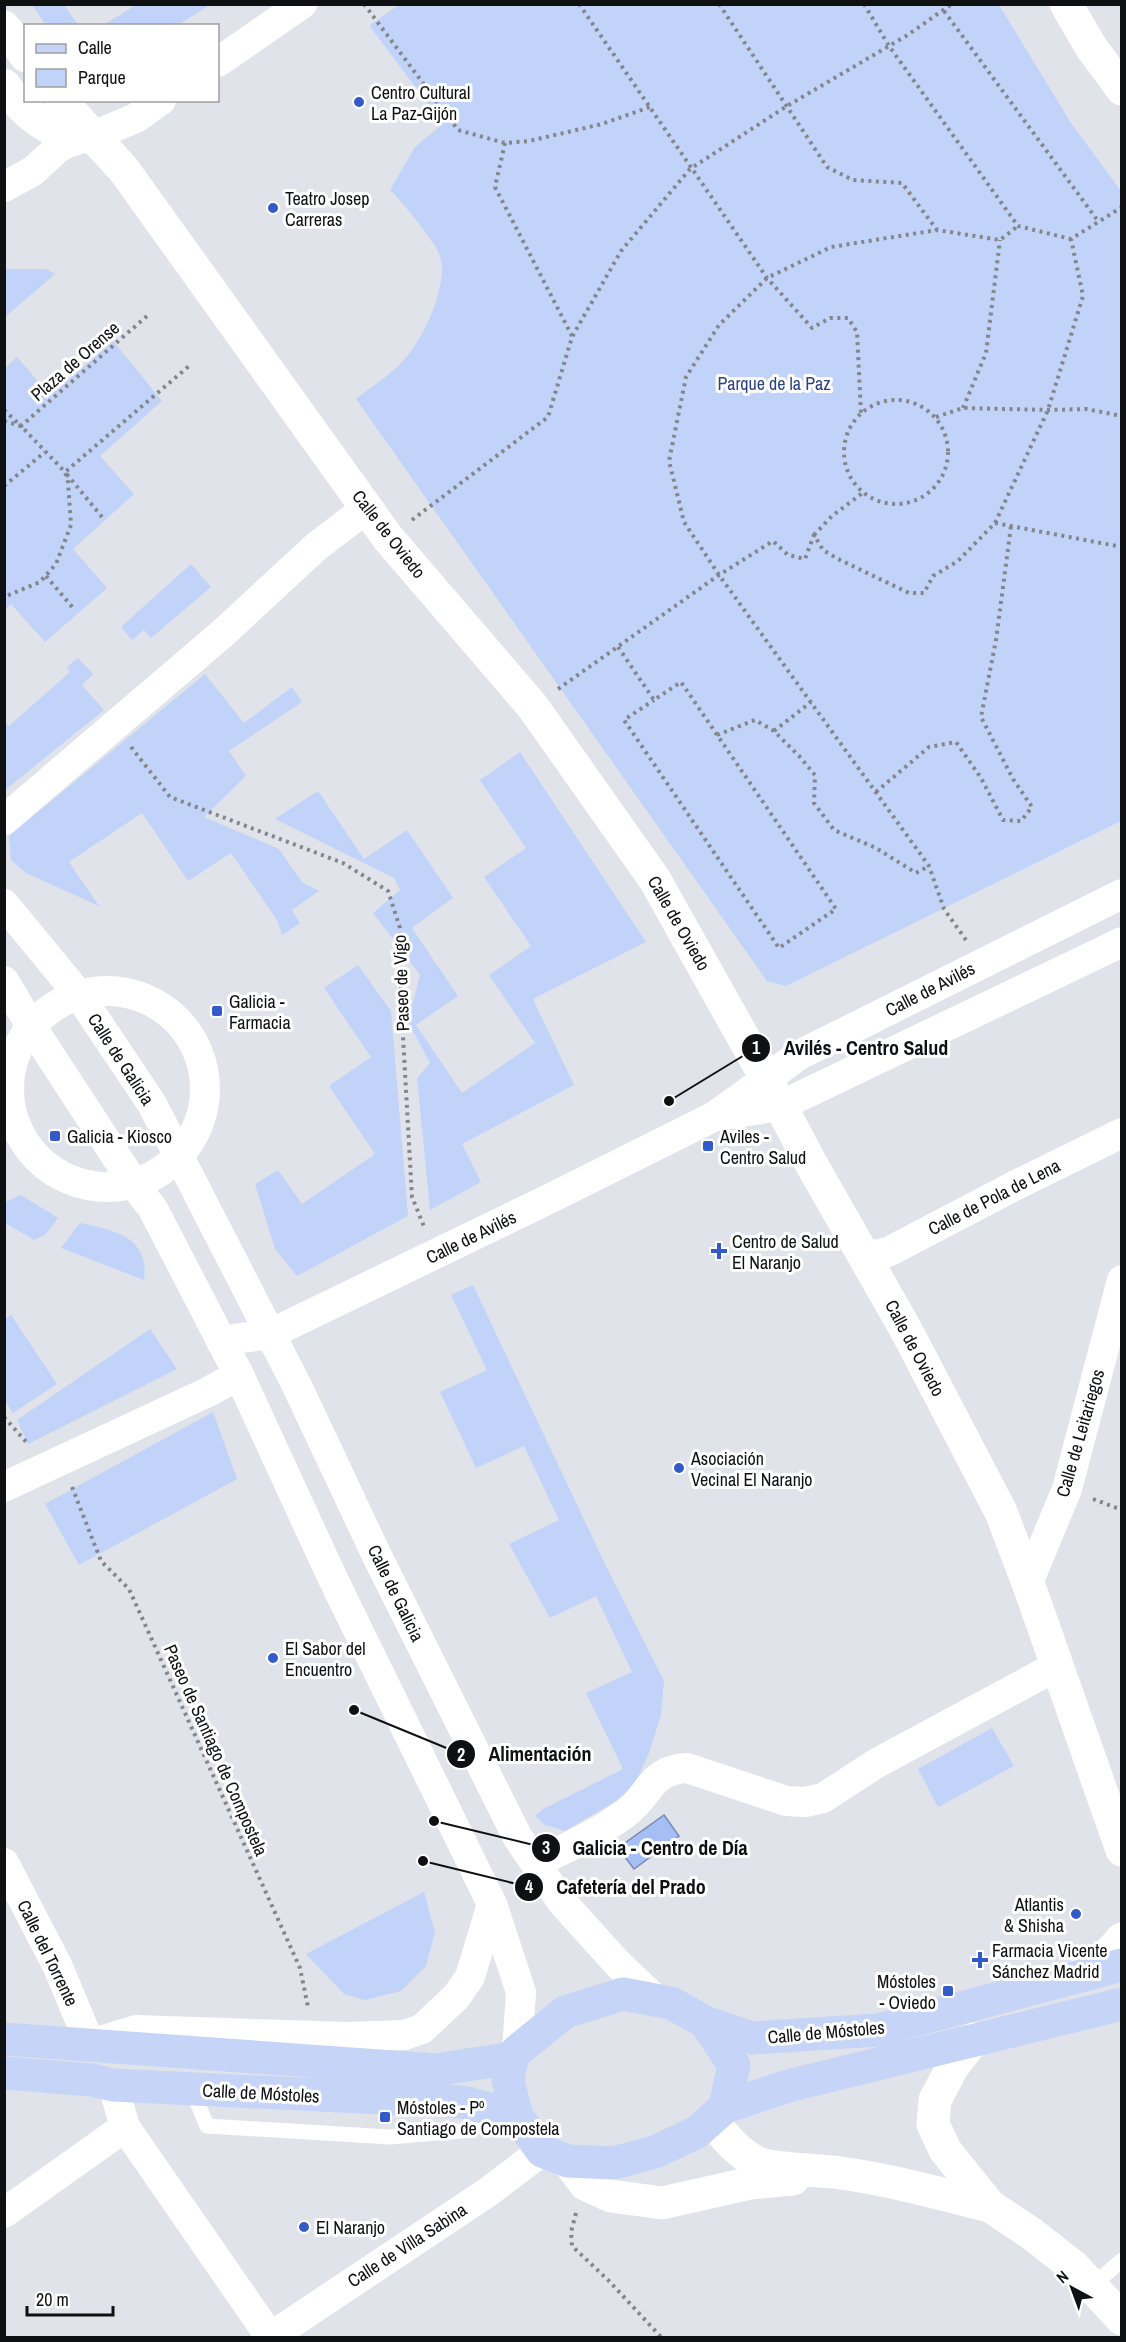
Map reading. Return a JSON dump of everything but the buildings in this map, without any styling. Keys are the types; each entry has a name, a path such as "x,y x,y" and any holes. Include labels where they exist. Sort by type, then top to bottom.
{"main road":[{"name":"Calle de Móstoles","path":"705,2022 752,2038 878,2030 1122,1965"},
{"path":"623,1994 671,2002 705,2022 734,2065 719,2113 697,2132 655,2152 613,2163 565,2165 503,2113 515,2054 565,2012 623,1994"},
{"name":"Calle de Móstoles","path":"719,2113 788,2086 1122,2004"},
{"name":"Calle de Móstoles","path":"4,2039 335,2065 435,2070 515,2054"},
{"name":"Calle de Móstoles","path":"4,2073 92,2080 113,2085 192,2090 463,2102 503,2113"}],"street":[{"path":"219,61 302,4"},
{"path":"1066,4 1091,46 1122,88"},
{"path":"4,27 24,53"},
{"name":"Calle de Oviedo","path":"4,85 20,106 41,125 83,138 124,170 388,538 532,707 655,880 866,1257 1001,1512 1122,1850"},
{"name":"Calle de Oviedo","path":"61,102 83,138"},
{"path":"4,187 33,171 58,148 136,118 158,102"},
{"path":"4,820 115,728 262,599 317,546 367,508"},
{"name":"Calle de Avilés","path":"773,1092 799,1055 1122,894"},
{"name":"Calle de Galicia","path":"4,904 79,995 152,1104 297,1386 377,1556 518,1838 562,1902 618,1964 656,2000"},
{"name":"Calle de Avilés","path":"221,1341 270,1334 715,1116 1122,942"},
{"path":"4,981 134,1184 153,1209 238,1375 333,1579 492,1904 520,1992 515,2054"},
{"name":"Calle de Galicia","path":"108,990 136,994 160,1005 180,1022 196,1044 204,1070 206,1094 203,1115 195,1135 179,1156 155,1175 134,1184 98,1187 74,1182 52,1171 30,1151 14,1118 10,1102 10,1076 17,1051 31,1026 52,1007 79,995 108,990"},
{"name":"Calle de Pola de Lena","path":"866,1257 888,1252 1122,1133"},
{"name":"Calle de Leitariegos","path":"1028,1583 1067,1489 1122,1280"},
{"path":"4,1487 208,1392 238,1375"},
{"path":"536,1863 627,1812 658,1777 672,1769 687,1768 786,1801 805,1803 823,1798 877,1763 1057,1665"},
{"name":"Calle del Torrente","path":"4,1863 58,1967 90,2044"},
{"name":"Calle de Móstoles","path":"90,2044 136,2030 314,2036 404,2035 422,2028 456,1997 470,1977 492,1904"},
{"path":"1077,1977 1104,1959 1122,1939"},
{"path":"974,2039 953,2066 935,2100 933,2124 945,2150 990,2206 1074,2267 1122,2319"},
{"path":"113,2085 125,2127 270,2337"},
{"path":"719,2113 722,2134 739,2151 761,2164 842,2173 990,2206"},
{"path":"4,2213 125,2127"},
{"path":"565,2165 611,2196 662,2203 751,2183 842,2173"},
{"name":"Calle de Villa Sabina","path":"270,2337 488,2192 565,2165"}],"lane":[{"path":"1092,2286 1122,2260"}],"path":[{"path":"364,4 458,130 505,143 529,141 602,124 650,107"},
{"path":"579,4 690,170 767,278 812,327 830,318 848,318 857,332 861,413"},
{"path":"719,4 827,167 853,180 902,183 937,230"},
{"path":"864,4 889,46 1018,226 1071,239 1122,207"},
{"path":"388,538 548,417 572,337 621,251 690,170 787,106 889,46 952,4"},
{"path":"944,11 1098,221"},
{"path":"505,143 495,187 572,337"},
{"path":"963,408 986,352 1000,240 1018,226"},
{"path":"982,962 944,909 929,866 719,575 684,522 669,461 686,377 719,325 767,278 831,247 937,230 1000,240"},
{"path":"814,534 823,550 838,559 909,592 924,593 933,576 958,561 995,523 1048,410 1083,296 1071,239"},
{"name":"Plaza de Orense","path":"21,426 147,316"},
{"path":"65,472 189,366"},
{"path":"899,399 924,407 936,417 946,434 949,451 947,465 941,478 929,492 910,502 891,504 872,498 856,486 847,469 844,449 848,430 861,413 878,402 899,399"},
{"path":"936,417 963,408 1086,409 1122,416"},
{"path":"4,410 65,472 102,517"},
{"path":"4,422 21,426"},
{"path":"4,486 45,452"},
{"path":"4,597 40,582 56,564 71,525 68,482 65,472"},
{"path":"532,707 719,575 773,541 788,555 805,559 814,534 832,516 864,492"},
{"path":"995,523 1122,547"},
{"path":"875,792 929,747 956,742 981,778 1003,820 1021,821 1032,807 1013,780 981,717 996,640 1011,526"},
{"path":"46,576 74,609"},
{"path":"618,647 654,700"},
{"path":"681,682 836,909 779,948 624,720 654,700 681,682"},
{"path":"774,731 811,702"},
{"path":"717,735 755,720 774,731 801,757 814,775 814,803 834,830 876,848 916,873 929,866"},
{"name":"Paseo de Vigo","path":"115,728 170,796 343,863 388,891 400,928 400,1001 412,1197 435,1254"},
{"name":"Paseo de Santiago de Compostela","path":"62,1460 101,1561 129,1589 300,1968 314,2036"},
{"path":"565,2165 572,2246 662,2337"}],"green space":[{"path":"136,4 210,5 180,24 105,24"},
{"name":"Parque de la Paz","path":"400,4 999,5 1071,123 1121,191 1121,821 786,986 767,981 356,399 392,371 411,352 432,312 441,282 442,268 437,250 418,222 390,190 415,147 443,124 371,28 370,25"},
{"path":"32,5 64,5 77,24 45,24"},
{"path":"5,269 46,269 55,274 5,317"},
{"path":"113,341 162,401 100,456 134,494 73,549 107,588 45,642 11,604 5,610 5,368 17,357 50,395"},
{"path":"191,564 211,587 151,638 144,630 132,640 121,627"},
{"path":"78,658 93,674 82,685 104,710 5,790 5,722 9,726 70,672 67,667"},
{"path":"205,674 244,723 292,687 302,702 229,751 246,776 204,817 279,849 302,882 319,891 292,910 300,923 282,935 277,920 231,853 188,881 142,813 69,862 99,906 26,873 11,860 9,836"},
{"path":"520,752 646,942 533,999 574,1085 462,1144 481,1182 430,1210 417,1078 430,1063 408,1022 420,975 373,913 400,890 394,878 275,819 318,791 364,859 407,830 453,898 412,928 458,996 416,1025 462,1093 535,1043 489,975 531,946 484,877 526,848 480,780"},
{"path":"358,965 391,1011 408,1216 297,1276 275,1249 255,1184 278,1170 302,1204 375,1154 329,1086 371,1057 324,988"},
{"path":"21,1195 58,1218 45,1235 34,1240 5,1223 5,1202"},
{"path":"80,1223 117,1233 135,1245 144,1265 144,1280 61,1248"},
{"path":"473,1285 606,1566 664,1681 661,1715 649,1753 634,1786 616,1801 565,1831 545,1825 535,1816 543,1809 623,1769 586,1693 632,1672 596,1596 550,1618 509,1544 559,1520 524,1446 476,1468 440,1392 487,1370 451,1295"},
{"path":"11,1315 57,1384 13,1413 5,1401 5,1319"},
{"path":"150,1329 177,1369 28,1444 17,1420"},
{"path":"213,1412 237,1479 79,1565 45,1504"},
{"path":"992,1728 1014,1766 938,1807 918,1769"},
{"path":"424,1892 435,1932 426,1966 401,1991 365,2000 344,1994 306,1954"}],"shaded area":[{"path":"664,1815 679,1836 634,1869 618,1848"}],"place":[{"name":"Centro Cultural La Paz-Gijón","path":"359,102"},
{"name":"Teatro Josep Carreras","path":"273,208"},
{"name":"Galicia - Farmacia","path":"217,1011"},
{"name":"Avilés - Centro Salud","path":"669,1101"},
{"name":"Galicia - Kiosco","path":"55,1136"},
{"name":"Aviles - Centro Salud","path":"708,1146"},
{"name":"Centro de Salud El Naranjo","path":"719,1251"},
{"name":"Asociación Vecinal El Naranjo","path":"679,1468"},
{"name":"El Sabor del Encuentro","path":"273,1658"},
{"name":"Alimentación","path":"354,1710"},
{"name":"Galicia - Centro de Día","path":"434,1821"},
{"name":"Cafetería del Prado","path":"423,1861"},
{"name":"Atlantis & Shisha","path":"1076,1914"},
{"name":"Farmacia Vicente Sánchez Madrid","path":"980,1960"},
{"name":"Móstoles - Oviedo","path":"948,1991"},
{"name":"Móstoles - Pº Santiago de Compostela","path":"385,2117"},
{"name":"El Naranjo","path":"304,2227"}]}
